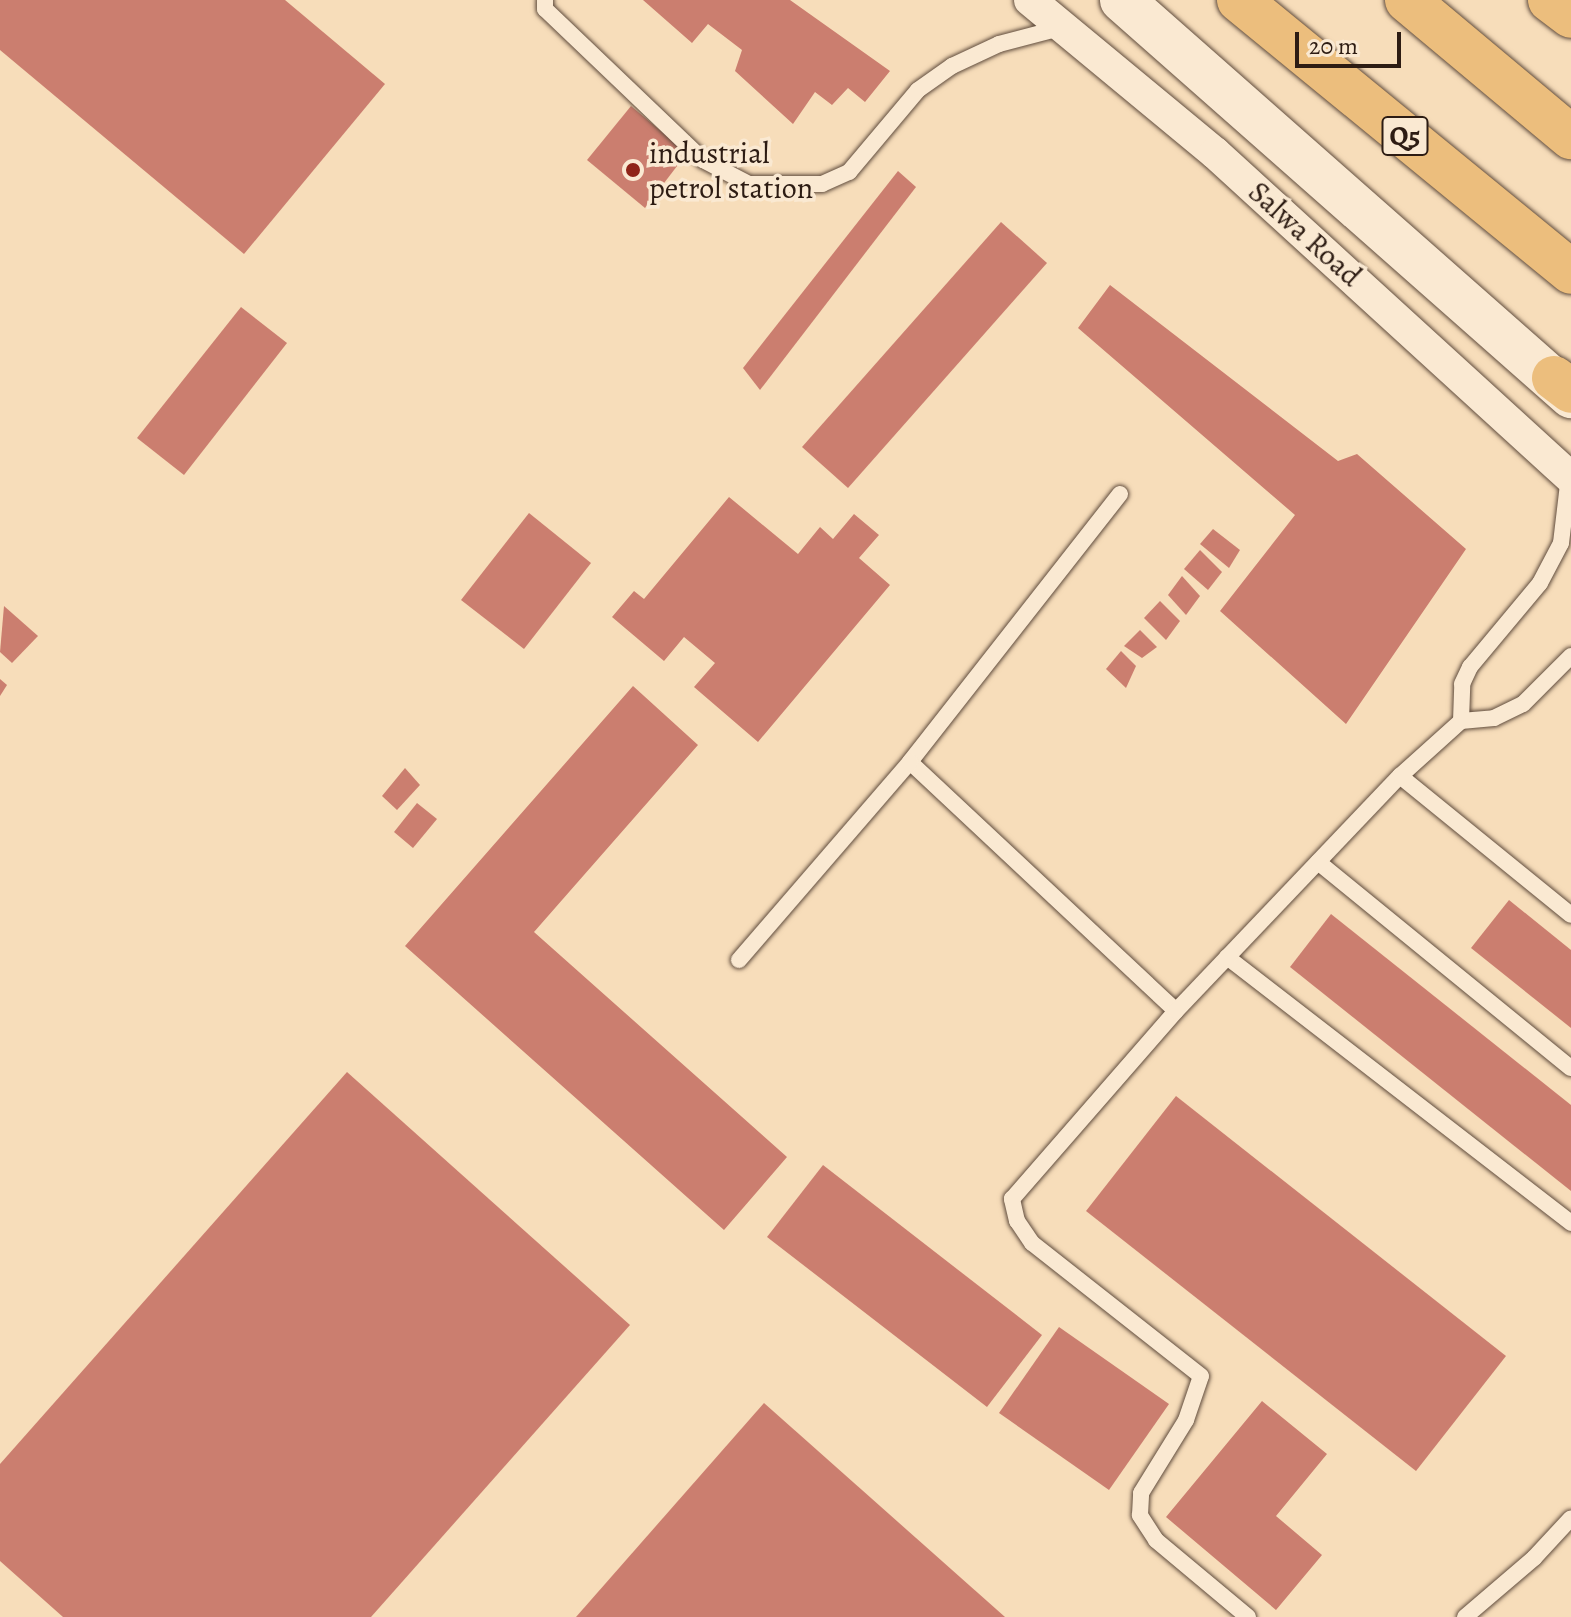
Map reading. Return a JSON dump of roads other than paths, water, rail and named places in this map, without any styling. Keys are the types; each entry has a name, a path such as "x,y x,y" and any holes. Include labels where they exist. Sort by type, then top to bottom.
{"highway":[{"name":"Q5","path":"1239,0 1571,272"},
{"path":"1407,0 1571,137"},
{"path":"1553,0 1571,15"}],"main road":[{"name":"Salwa Road","path":"1122,0 1565,389"}],"street":[{"name":"Salwa Road","path":"1030,0 1215,153 1570,477"}],"lane":[{"path":"545,0 545,9 703,160 749,184 822,184 849,172 918,90 952,66 999,44 1065,27"},
{"path":"1461,721 1462,684 1470,667 1552,564 1567,521 1570,477"},
{"path":"739,960 910,762 1120,494"},
{"path":"1248,1617 1156,1540 1140,1515 1141,1493 1186,1420 1201,1376 1032,1243 1017,1221 1012,1199 1176,1011 1400,776 1461,721 1509,713 1571,656"},
{"path":"910,762 1176,1011"},
{"path":"1400,776 1571,915"},
{"path":"1318,862 1571,1068"},
{"path":"1227,957 1571,1223"},
{"path":"1465,1617 1571,1518"}],"place":[{"name":"industrial petrol station","path":"633,170"}]}
